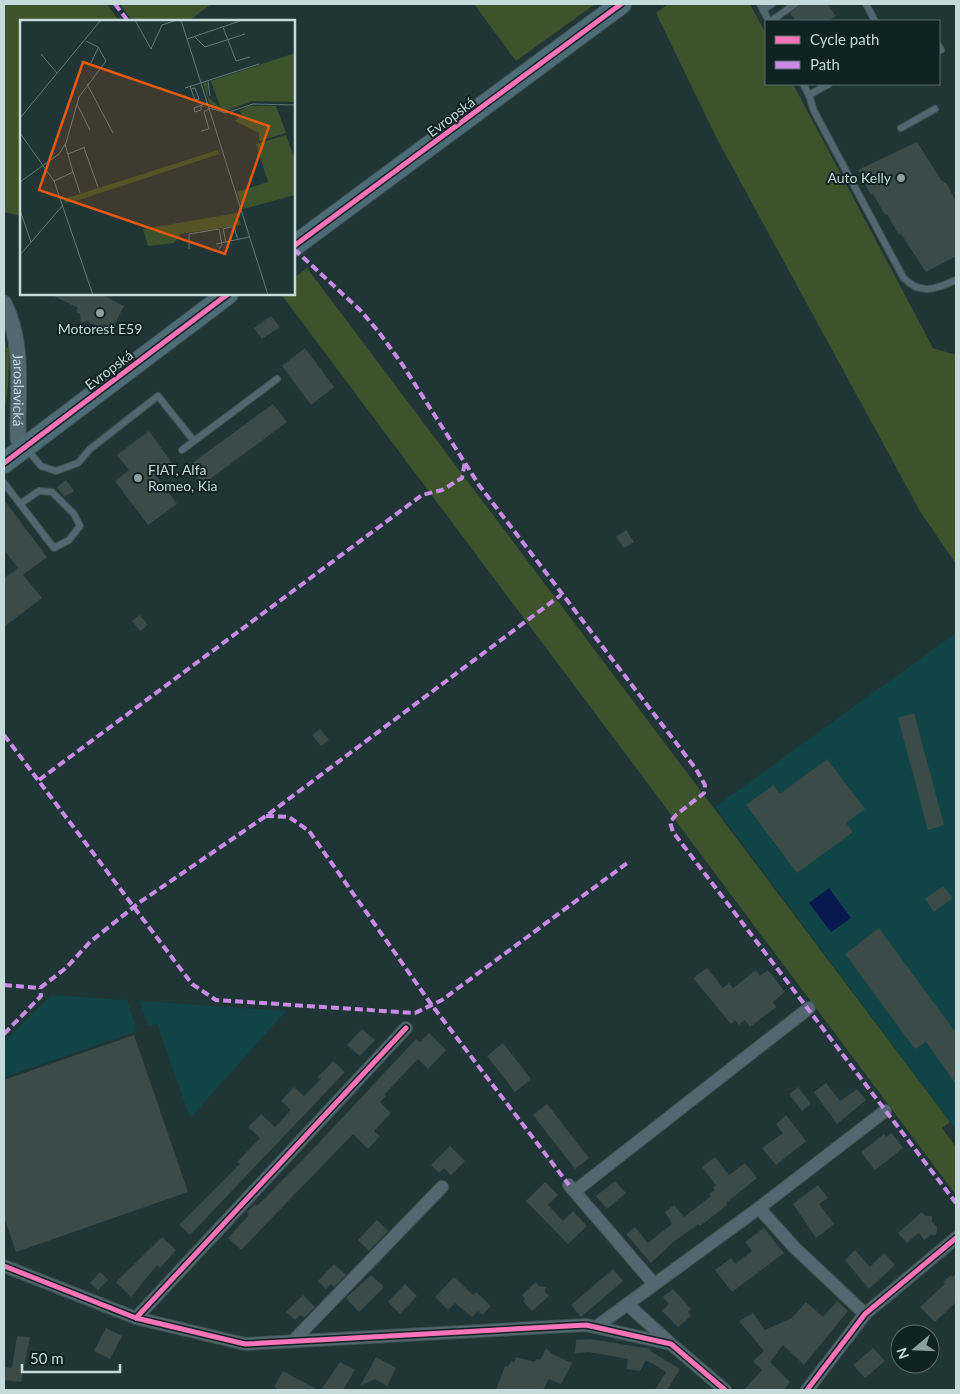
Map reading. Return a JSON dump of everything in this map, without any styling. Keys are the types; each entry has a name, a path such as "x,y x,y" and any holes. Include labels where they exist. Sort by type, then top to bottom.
{"main road":[{"name":"Evropská","path":"295,245 621,4"},
{"name":"Evropská","path":"4,463 227,295"}],"street":[{"name":"Jaroslavická","path":"4,303 11,318 17,340 18,439 25,447"},
{"path":"654,1284 572,1188 809,1008"},
{"path":"136,1318 406,1028"},
{"path":"596,1327 759,1208 885,1111"},
{"path":"293,1341 442,1187"},
{"path":"759,1208 794,1247 864,1314"},
{"path":"807,1390 864,1314 956,1238"},
{"path":"4,1266 136,1318 245,1344 586,1325 671,1344"},
{"path":"627,1304 725,1390"}],"lane":[{"path":"769,20 762,7 772,4"},
{"path":"771,20 795,4"},
{"path":"866,4 874,20"},
{"path":"803,85 814,111 910,285 929,290 956,280"},
{"path":"808,95 826,85"},
{"path":"901,128 935,109"},
{"path":"182,450 277,379"},
{"path":"25,447 41,466 56,471 78,463 90,449 158,396 194,440"},
{"path":"4,482 20,504 54,548 69,540 80,526 74,514 52,492 39,491 20,504"}],"shaded area":[{"path":"956,633 956,1130 715,807"},
{"path":"829,888 851,918 831,932 809,903"},
{"path":"52,995 127,1000 137,1031 4,1077 4,1042"},
{"path":"140,1001 286,1011 190,1118 157,1024 148,1026"}],"green space":[{"path":"4,4 107,4 118,20 20,20 20,216 4,212"},
{"path":"120,4 211,4 190,20 131,20"},
{"path":"474,4 595,4 516,61"},
{"path":"668,4 750,4 765,32 765,85 794,85 933,348 956,355 956,564 920,511 716,137 656,13"},
{"path":"307,268 950,1122 942,1128 956,1147 956,1195 282,295 295,295 295,277"},
{"path":"4,336 7,348 10,347 4,415"}],"building":[{"path":"800,4 827,4 836,16 830,20 795,20 790,14"},
{"path":"917,142 941,180 947,184 956,202 956,256 926,272 901,234 899,235 887,214 885,215 873,194 871,195 858,170"},
{"name":"Motorest E59","path":"52,295 103,295 124,306 110,333 87,321 81,323 80,314 76,312 78,308"},
{"path":"271,316 280,327 262,339 254,328"},
{"path":"305,348 334,387 311,405 282,366"},
{"path":"273,404 287,422 202,485 188,466"},
{"name":"FIAT, Alfa Romeo, Kia","path":"149,431 172,463 156,475 177,504 148,525 115,481 129,470 117,455"},
{"path":"66,480 74,491 64,497 57,487"},
{"path":"4,500 47,557 23,575 42,598 4,627 4,578 18,568 4,550"},
{"path":"626,530 634,542 624,548 616,537"},
{"path":"140,615 148,625 140,631 132,621"},
{"path":"914,713 944,825 928,830 898,718"},
{"path":"320,729 329,740 321,746 312,735"},
{"path":"827,759 865,809 846,823 853,832 797,873 746,805 773,785 780,794"},
{"path":"943,886 953,898 934,912 925,899"},
{"path":"879,928 956,1033 956,1084 926,1042 915,1049 845,954"},
{"path":"707,968 723,988 729,983 733,988 756,970 760,976 768,970 785,992 773,1002 776,1007 750,1027 745,1020 739,1025 735,1020 731,1024 693,978"},
{"path":"362,1029 375,1040 360,1056 347,1045"},
{"path":"429,1033 446,1050 428,1069 418,1059 384,1095 386,1096 380,1102 391,1113 374,1131 380,1136 368,1149 353,1134 241,1250 228,1238 249,1215 247,1212 255,1204 257,1206 315,1147 416,1039 420,1042"},
{"path":"134,1035 188,1192 16,1252 4,1217 4,1080"},
{"path":"503,1043 531,1079 515,1092 487,1056"},
{"path":"333,1061 345,1072 190,1235 179,1225 240,1164 237,1162 260,1138 248,1127 261,1114 275,1127 291,1110 281,1101 294,1087 304,1096 321,1079 318,1077"},
{"path":"826,1083 840,1101 857,1089 866,1100 837,1124 814,1092"},
{"path":"798,1087 811,1104 802,1111 789,1094"},
{"path":"547,1104 589,1158 575,1169 533,1115"},
{"path":"786,1115 806,1141 776,1165 762,1148 783,1133 776,1124"},
{"path":"892,1133 903,1148 875,1170 861,1152 884,1134 886,1137"},
{"path":"450,1146 465,1161 451,1175 444,1168 439,1173 431,1165"},
{"path":"715,1157 729,1175 745,1163 757,1178 700,1226 698,1224 672,1243 651,1263 626,1234 635,1227 648,1243 672,1224 665,1212 674,1205 684,1217 711,1196 709,1194 715,1190 713,1188 716,1185 702,1167"},
{"path":"615,1181 626,1193 607,1209 596,1196"},
{"path":"545,1182 558,1195 548,1205 563,1221 573,1211 587,1226 568,1244 526,1201"},
{"path":"818,1185 828,1198 819,1204 834,1224 816,1238 793,1204"},
{"path":"922,1212 925,1216 932,1216 932,1222 937,1227 936,1235 930,1235 924,1240 919,1233 907,1243 898,1233"},
{"path":"377,1220 388,1231 369,1251 358,1240"},
{"path":"764,1228 784,1253 732,1292 715,1270 731,1258 735,1264 752,1251 745,1242"},
{"path":"162,1237 176,1250 160,1268 157,1265 131,1297 116,1282"},
{"path":"855,1250 870,1267 884,1253 895,1265 869,1289 845,1260"},
{"path":"334,1264 346,1275 334,1287 331,1284 326,1289 318,1281"},
{"path":"613,1269 623,1281 581,1317 571,1305"},
{"path":"100,1272 108,1280 98,1290 90,1283"},
{"path":"956,1273 956,1302 935,1322 920,1307 945,1284 943,1282 951,1275 953,1277"},
{"path":"371,1275 384,1287 359,1312 346,1298"},
{"path":"454,1277 473,1295 476,1292 491,1306 482,1315 478,1311 472,1317 455,1303 448,1310 435,1297"},
{"path":"536,1282 539,1286 546,1287 545,1292 549,1296 532,1311 523,1301 525,1299 522,1295"},
{"path":"405,1284 417,1296 400,1314 388,1302"},
{"path":"673,1289 691,1309 688,1312 691,1316 678,1327 662,1311 669,1304 663,1297"},
{"path":"303,1295 315,1307 304,1318 300,1315 295,1320 286,1312"},
{"path":"837,1301 848,1311 804,1365 783,1345 770,1362 790,1382 784,1390 744,1390 762,1370 753,1361 764,1351 739,1321 753,1313 765,1330 792,1318 806,1302 823,1317"},
{"path":"106,1328 122,1336 110,1359 94,1351"},
{"path":"17,1336 30,1337 21,1382 4,1380 4,1367 12,1368"},
{"path":"590,1339 651,1349 650,1351 680,1369 667,1390 655,1390 666,1372 646,1360 640,1371 627,1369 628,1359 589,1352 575,1353 576,1340"},
{"path":"546,1348 552,1354 572,1363 561,1384 549,1379 543,1390 496,1390 505,1366 508,1367 511,1361 514,1363 516,1357 534,1362 537,1359 540,1360"},
{"path":"873,1348 885,1361 865,1378 853,1365"},
{"path":"376,1357 396,1368 387,1386 375,1379 360,1386"},
{"path":"340,1362 355,1370 343,1390 321,1390"},
{"path":"283,1371 318,1390 280,1390 274,1387"}],"marked path":[{"path":"115,4 127,20"},
{"path":"295,250 361,311 378,331 402,364 479,485 696,769 705,785 704,793 670,822 673,832 956,1203"},
{"path":"39,780 422,495 442,490 462,478 465,462"},
{"path":"40,988 66,968 90,942 140,902 266,816 561,595"},
{"path":"4,735 192,984 216,1000 415,1013 442,1000 630,861"},
{"path":"266,816 289,817 309,831 431,1004 569,1185"},
{"path":"4,985 40,988"},
{"path":"4,1034 41,996 40,988"}],"cycle path":[{"path":"295,245 621,4"},
{"path":"4,463 227,295"},
{"path":"136,1318 406,1028"},
{"path":"807,1390 865,1314 956,1238"},
{"path":"4,1266 136,1318 245,1344 586,1325 671,1344 725,1390"}],"place":[{"name":"Auto Kelly","path":"901,178"},
{"name":"Motorest E59","path":"100,313"},
{"name":"FIAT, Alfa Romeo, Kia","path":"138,478"}]}
